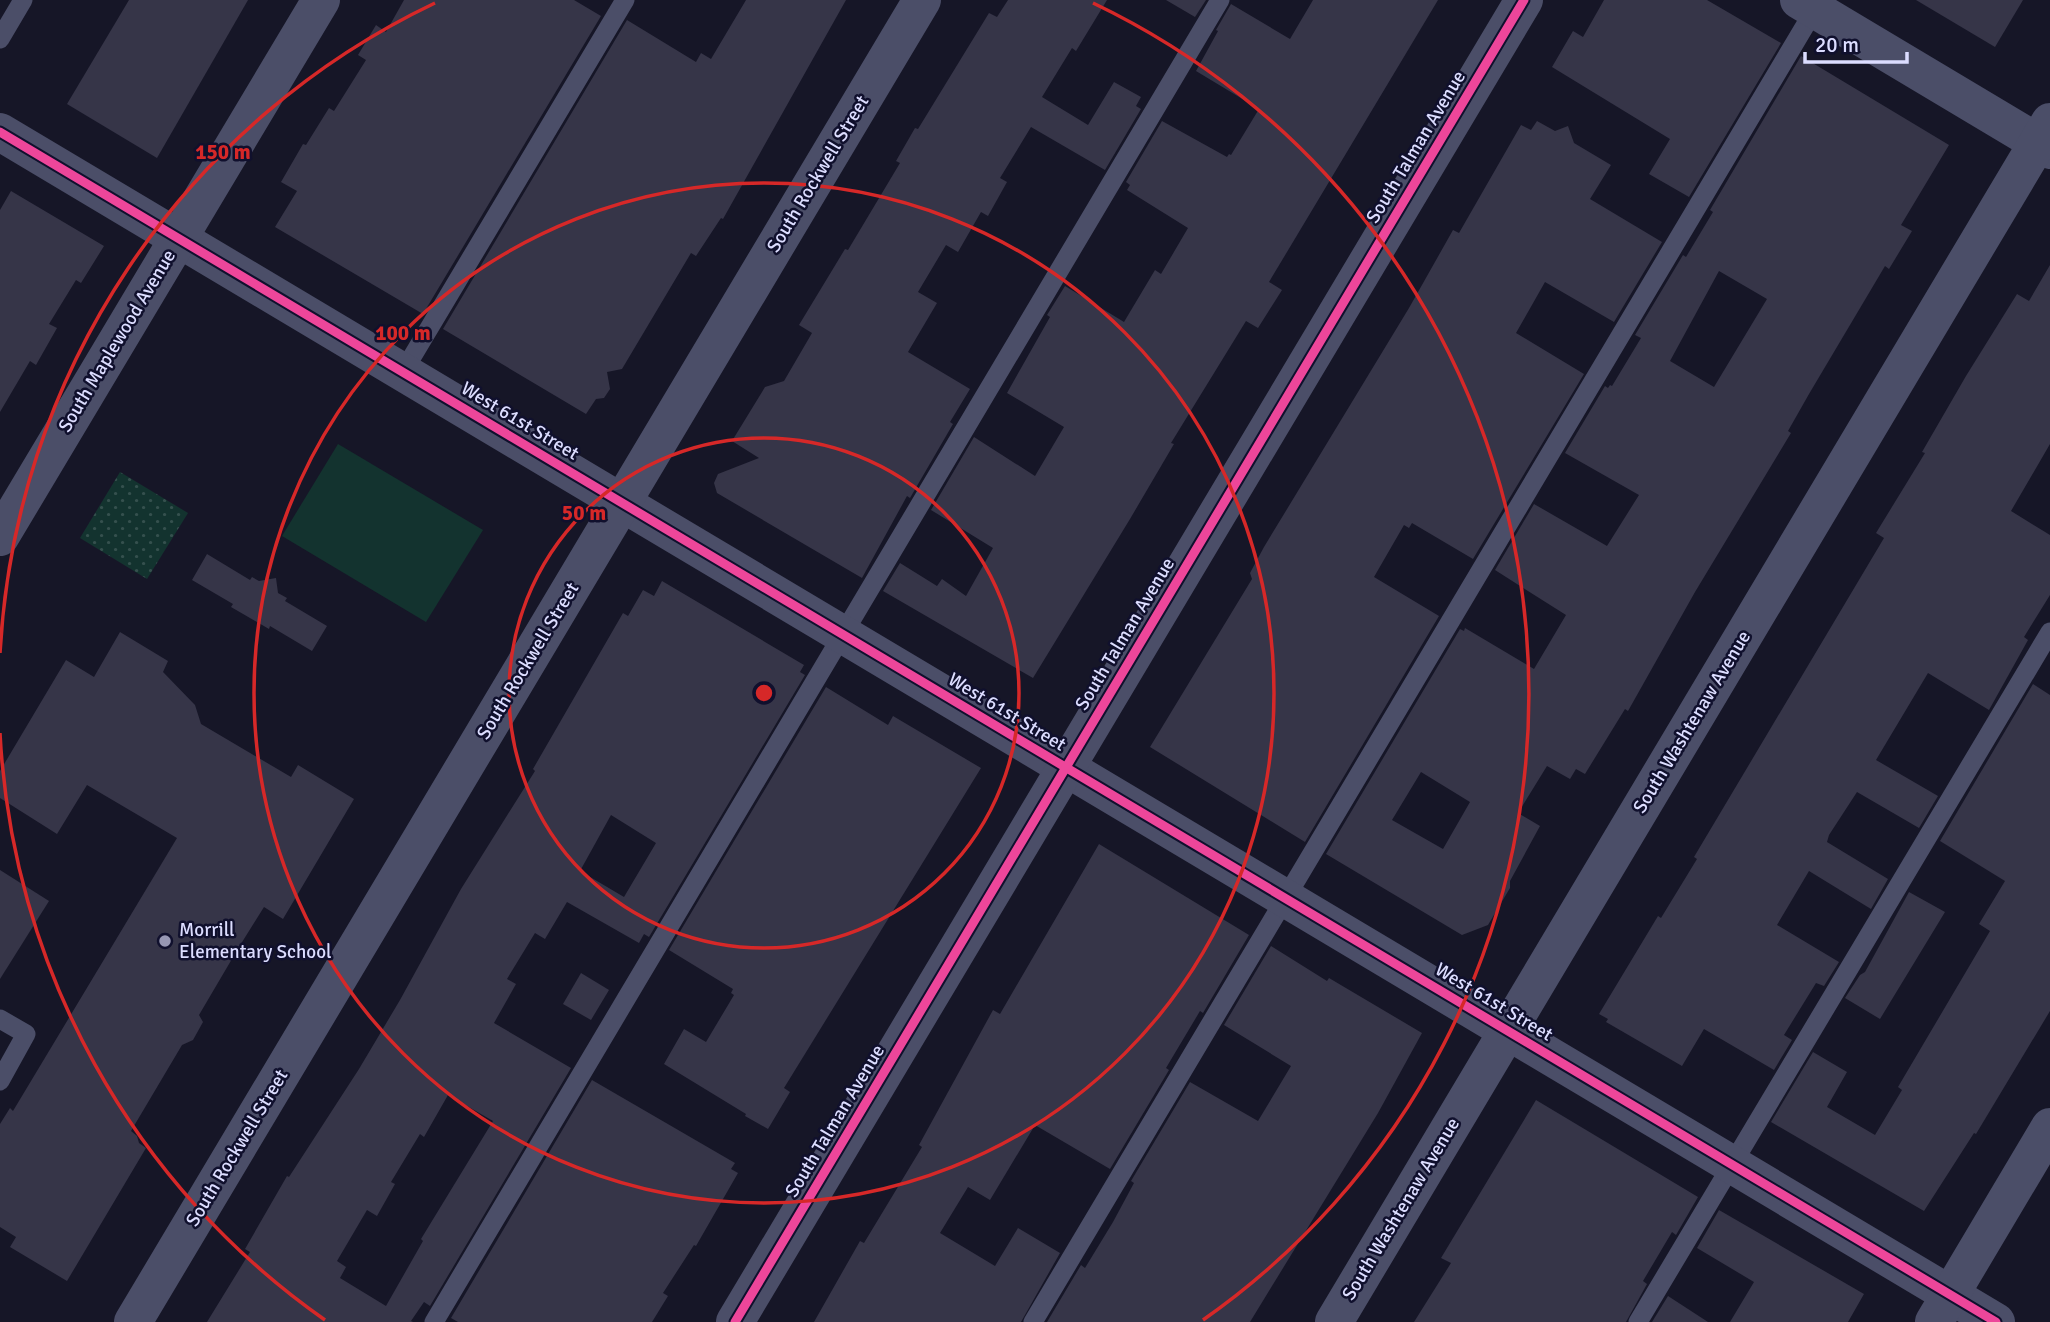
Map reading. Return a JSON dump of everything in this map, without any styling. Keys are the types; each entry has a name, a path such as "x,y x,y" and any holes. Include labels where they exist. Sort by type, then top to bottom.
{"street":[{"name":"South Maplewood Avenue","path":"0,537 321,0"},
{"name":"South Rockwell Street","path":"133,1322 922,0"},
{"name":"South Talman Avenue","path":"735,1322 1524,0"},
{"path":"1811,3 2046,138"},
{"name":"West 61st Street","path":"0,132 1732,1164 1942,1308 1996,1322"},
{"name":"South Washtenaw Avenue","path":"1334,1322 2046,138"},
{"path":"1942,1308 2050,1127"}],"lane":[{"path":"0,39 23,0"},
{"path":"403,372 625,0"},
{"path":"434,1322 1220,0"},
{"path":"1033,1322 1811,3"},
{"path":"1638,1322 2050,632"},
{"path":"0,1019 26,1034 0,1081"}],"green space":[{"path":"338,444 483,530 426,622 282,536"},
{"path":"120,472 188,513 147,579 80,538"}],"building":[{"path":"129,0 248,0 157,158 67,104"},
{"path":"404,0 574,0 601,16 423,314 275,227 297,191 281,182 303,144 306,145 329,108 334,111 366,60 358,55 376,25 386,32"},
{"path":"746,0 846,0 723,219 721,218 696,256 691,253 622,369 607,372 610,389 604,398 596,399 586,414 443,329 627,20 696,62 701,53 711,59"},
{"path":"1008,0 1107,0 1076,51 1072,48 1042,97 1088,125 1114,82 1141,97 1136,106 1141,109 1105,170 1031,127 1000,178 1007,182 988,216 981,212 958,252 946,245 918,292 937,303 908,352 970,389 950,422 953,424 910,498 907,496 862,578 717,493 714,483 718,474 759,458 732,441 765,387 784,381 812,333 799,325 900,163 896,161 915,128 918,129 989,13 997,17"},
{"path":"1166,0 1206,0 1195,17"},
{"path":"1313,0 1438,0 1269,282 1282,290 1258,328 1246,321 1033,678 883,591 900,563 937,586 942,579 966,596 993,548 931,510 974,437 1035,476 1064,427 1007,393 1065,286 1124,322 1155,270 1161,274 1188,228 1127,190 1130,185 1126,182 1162,121 1227,157 1231,155 1259,109 1196,71 1231,4 1290,39"},
{"path":"1604,0 1707,0 1781,43 1689,197 1649,174 1670,139 1552,67 1573,31 1583,37"},
{"path":"1916,0 2023,0 1995,47"},
{"path":"1801,56 1949,145 1901,225 1912,231 1889,269 1885,266 1809,394 1788,431 1791,433 1695,592 1628,711 1625,709 1585,774 1576,769 1570,779 1547,766 1518,813 1540,826 1510,881 1510,888 1488,925 1462,935 1326,854 1460,629 1464,631 1465,628 1534,669 1566,615 1495,570 1534,504 1607,546 1639,495 1565,453 1605,386 1612,386 1641,338 1635,335 1683,255 1686,257 1713,212 1710,210","holes":["1719,271 1767,299 1714,387 1670,361","1421,772 1470,802 1443,849 1392,820"]},
{"path":"1537,121 1555,131 1568,126 1574,143 1611,165 1590,199 1662,242 1614,322 1545,282 1516,333 1584,374 1473,559 1412,523 1409,528 1404,525 1374,577 1439,616 1305,842 1150,747 1252,579 1250,573 1264,547 1409,308 1453,230 1459,233 1521,125 1531,130"},
{"path":"11,191 104,246 81,283 76,280 49,324 57,328 36,365 30,361 0,412 0,210"},
{"path":"2050,265 2050,444 2011,511 2050,535 2050,595 2024,637 2028,640 1989,710 1928,673 1876,760 1938,796 1919,828 1857,792 1829,835 1827,842 1888,879 1871,909 1809,871 1777,925 1839,962 1824,986 1816,983 1784,1035 1792,1040 1774,1070 1704,1029 1682,1066 1606,1022 1608,1019 1599,1014 1658,916 1661,918 1697,859 1694,857 1884,538 1876,533 1925,453 1922,452 1966,376 2017,294 2029,301"},
{"path":"207,554 250,580 252,577 259,581 276,578 278,593 287,598 285,601 327,626 312,651 231,607 233,604 192,580"},
{"path":"662,581 804,665 800,672 805,675 649,937 644,934 639,943 567,902 545,939 535,933 507,979 516,984 494,1023 571,1068 430,1306 424,1302 411,1321 413,1322 207,1322 250,1252 245,1249 287,1176 289,1177 359,1069 461,889 535,771 533,769 623,613 628,616 643,590 654,596","holes":["611,815 656,843 624,897 580,871","448,1095 493,1121 421,1239 423,1241 386,1306 340,1278 346,1267 337,1261 367,1210 377,1216 395,1184 391,1182 420,1134 424,1137"]},
{"path":"120,632 168,661 163,672 195,705 201,724 291,777 298,765 354,799 283,919 264,907 239,947 199,1015 203,1022 193,1040 182,1045 131,1131 146,1148 67,1281 10,1247 16,1237 0,1227 0,1124 10,1108 13,1111 177,838 87,785 57,834 0,798 0,771 66,660 94,677"},
{"path":"2033,684 2050,695 2050,1011 1976,1134 1974,1133 1924,1211 1771,1122 1813,1052 1847,1072 1827,1107 1875,1135 1902,1090 1898,1087 1990,931 1979,924 2005,881 1940,841"},
{"path":"826,687 888,725 893,716 981,768 784,1088 790,1092 768,1129 664,1064 684,1029 706,1042 734,995 731,993 733,989 669,950"},
{"path":"1099,844 1249,935 1203,1013 1200,1011 1166,1068 1169,1070 1110,1169 1035,1125 990,1200 968,1187 940,1233 995,1266 1018,1228 1060,1253 1021,1322 814,1322 860,1241 864,1243 922,1147 919,1145 993,1010 1000,1014"},
{"path":"0,870 49,901 0,979"},
{"path":"1909,892 1945,912 1880,1019 1845,998 1860,975 1865,972"},
{"path":"1271,946 1327,981 1329,978 1422,1033 1378,1113 1250,1322 1047,1322 1081,1265 1085,1268 1113,1222 1134,1183 1131,1181 1190,1082 1258,1121 1291,1066 1224,1025"},
{"path":"581,973 609,990 591,1020 563,1004"},
{"path":"592,1080 735,1163 731,1169 738,1173 696,1246 694,1245 663,1293 668,1296 652,1322 458,1322 451,1318"},
{"path":"1536,1100 1698,1197 1676,1235 1672,1232 1643,1281 1647,1284 1626,1322 1414,1322 1451,1263 1441,1258"},
{"path":"1719,1210 1864,1294 1848,1322 1730,1322 1754,1282 1697,1248"},
{"path":"1668,1296 1708,1322 1652,1322"}],"cycle path":[{"path":"735,1322 1524,0"},
{"path":"0,132 1996,1322"}],"place":[{"name":"Morrill Elementary School","path":"165,941"}]}
